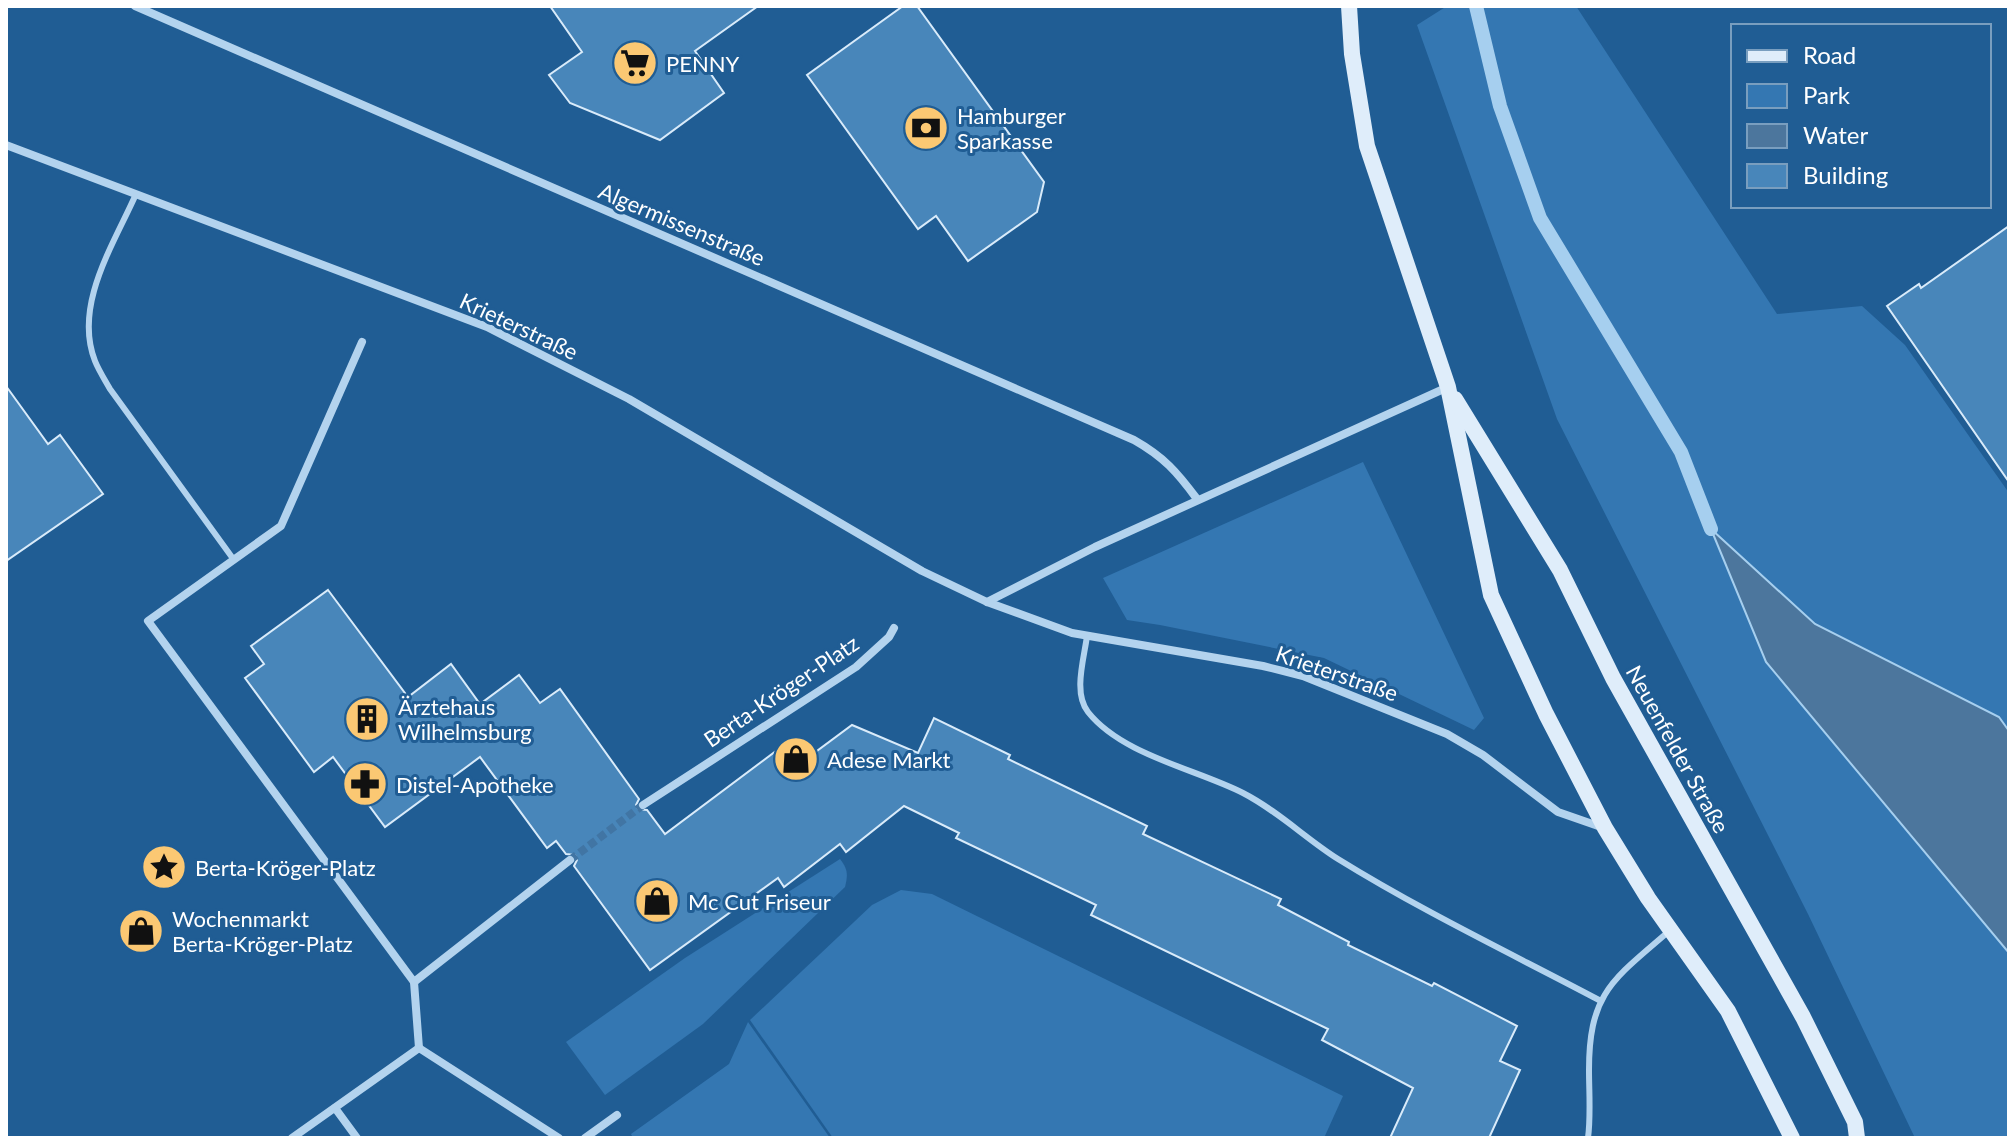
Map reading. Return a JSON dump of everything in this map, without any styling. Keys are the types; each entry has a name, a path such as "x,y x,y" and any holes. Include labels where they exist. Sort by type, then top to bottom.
{"main road":[{"name":"Neuenfelder Straße","path":"1349,6 1352,54 1367,146 1448,387 1491,595 1546,714 1605,828 1728,1011 1792,1138"},
{"name":"Neuenfelder Straße","path":"1448,387 1560,570 1613,678 1803,1017 1855,1122 1857,1138"}],"street":[{"name":"Algermissenstraße","path":"135,6 1134,440 1158,453 1173,467 1197,499"},
{"name":"Krieterstraße","path":"6,145 487,327 629,399 922,571 987,602 1072,633 1263,666 1303,676 1447,734 1483,755 1558,812 1605,828"},
{"path":"362,342 281,526 148,621 414,982 419,1048"},
{"path":"987,602 1197,499 1448,387"},
{"name":"Berta-Kröger-Platz","path":"643,805 856,667 889,637 894,628"},
{"path":"414,982 570,860"},
{"path":"292,1138 419,1048"},
{"path":"419,1048 559,1138"},
{"path":"335,1108 357,1138"},
{"path":"585,1138 617,1115"}],"lane":[{"path":"136,194 98,278 91,304 90,332 94,359 110,389 234,560"},
{"path":"1087,636 1080,698 1089,714 1124,742 1244,793 1335,857 1599,1000"},
{"path":"1588,1138 1589,1045 1599,1000 1617,976 1671,929"}],"green space":[{"path":"1447,6 1576,6 1777,314 1862,306 1905,345 2009,493 2009,731 1999,717 1815,624 1713,531 1766,662 2009,953 2009,1138 1915,1138 1808,914 1557,419 1417,25"},
{"path":"1363,462 1484,718 1474,730 1324,658 1127,620 1103,578"},
{"path":"840,859 847,872 845,887 703,1024 605,1095 566,1042 685,958"},
{"path":"901,890 932,894 1343,1096 1324,1138 833,1138 750,1020 872,905"},
{"path":"748,1022 830,1138 633,1138 631,1134 729,1064"}],"water":[{"path":"1711,529 1815,624 1999,717 2009,731 2009,953 1766,662"}],"building":[{"name":"PENNY","path":"550,6 758,6 695,51 724,93 660,140 570,103 549,75 582,52"},
{"name":"Hamburger Sparkasse","path":"903,6 917,6 1044,182 1037,212 968,261 936,216 918,229 807,75"},
{"path":"2009,226 2009,482 1887,306 1919,284 1921,288"},
{"path":"6,386 48,444 60,435 103,494 6,561"},
{"path":"328,590 408,697 451,664 480,704 519,675 540,703 560,689 639,799 638,809 647,810 665,834 792,739 806,759 852,725 918,753 934,718 1010,755 1008,759 1147,826 1143,834 1281,899 1278,905 1349,942 1348,945 1432,986 1434,983 1517,1026 1500,1061 1520,1070 1489,1138 1390,1138 1413,1088 1322,1040 1328,1029 1091,915 1096,905 956,838 959,833 904,806 846,852 840,844 784,887 778,878 650,970 574,866 577,860 575,855 566,854 556,841 547,848 480,757 385,827 333,757 314,772 245,678 264,664 251,646"}],"waterway":[{"path":"1476,6 1500,106 1540,218 1681,452 1711,529"}],"tunnel":[{"path":"570,860 643,805"}],"place":[{"name":"PENNY","path":"635,63"},
{"name":"Hamburger Sparkasse","path":"926,128"},
{"name":"Ärztehaus Wilhelmsburg","path":"367,719"},
{"name":"Adese Markt","path":"796,759"},
{"name":"Distel-Apotheke","path":"365,784"},
{"name":"Berta-Kröger-Platz","path":"164,867"},
{"name":"Mc Cut Friseur","path":"657,901"},
{"name":"Wochenmarkt Berta-Kröger-Platz","path":"141,931"}]}
